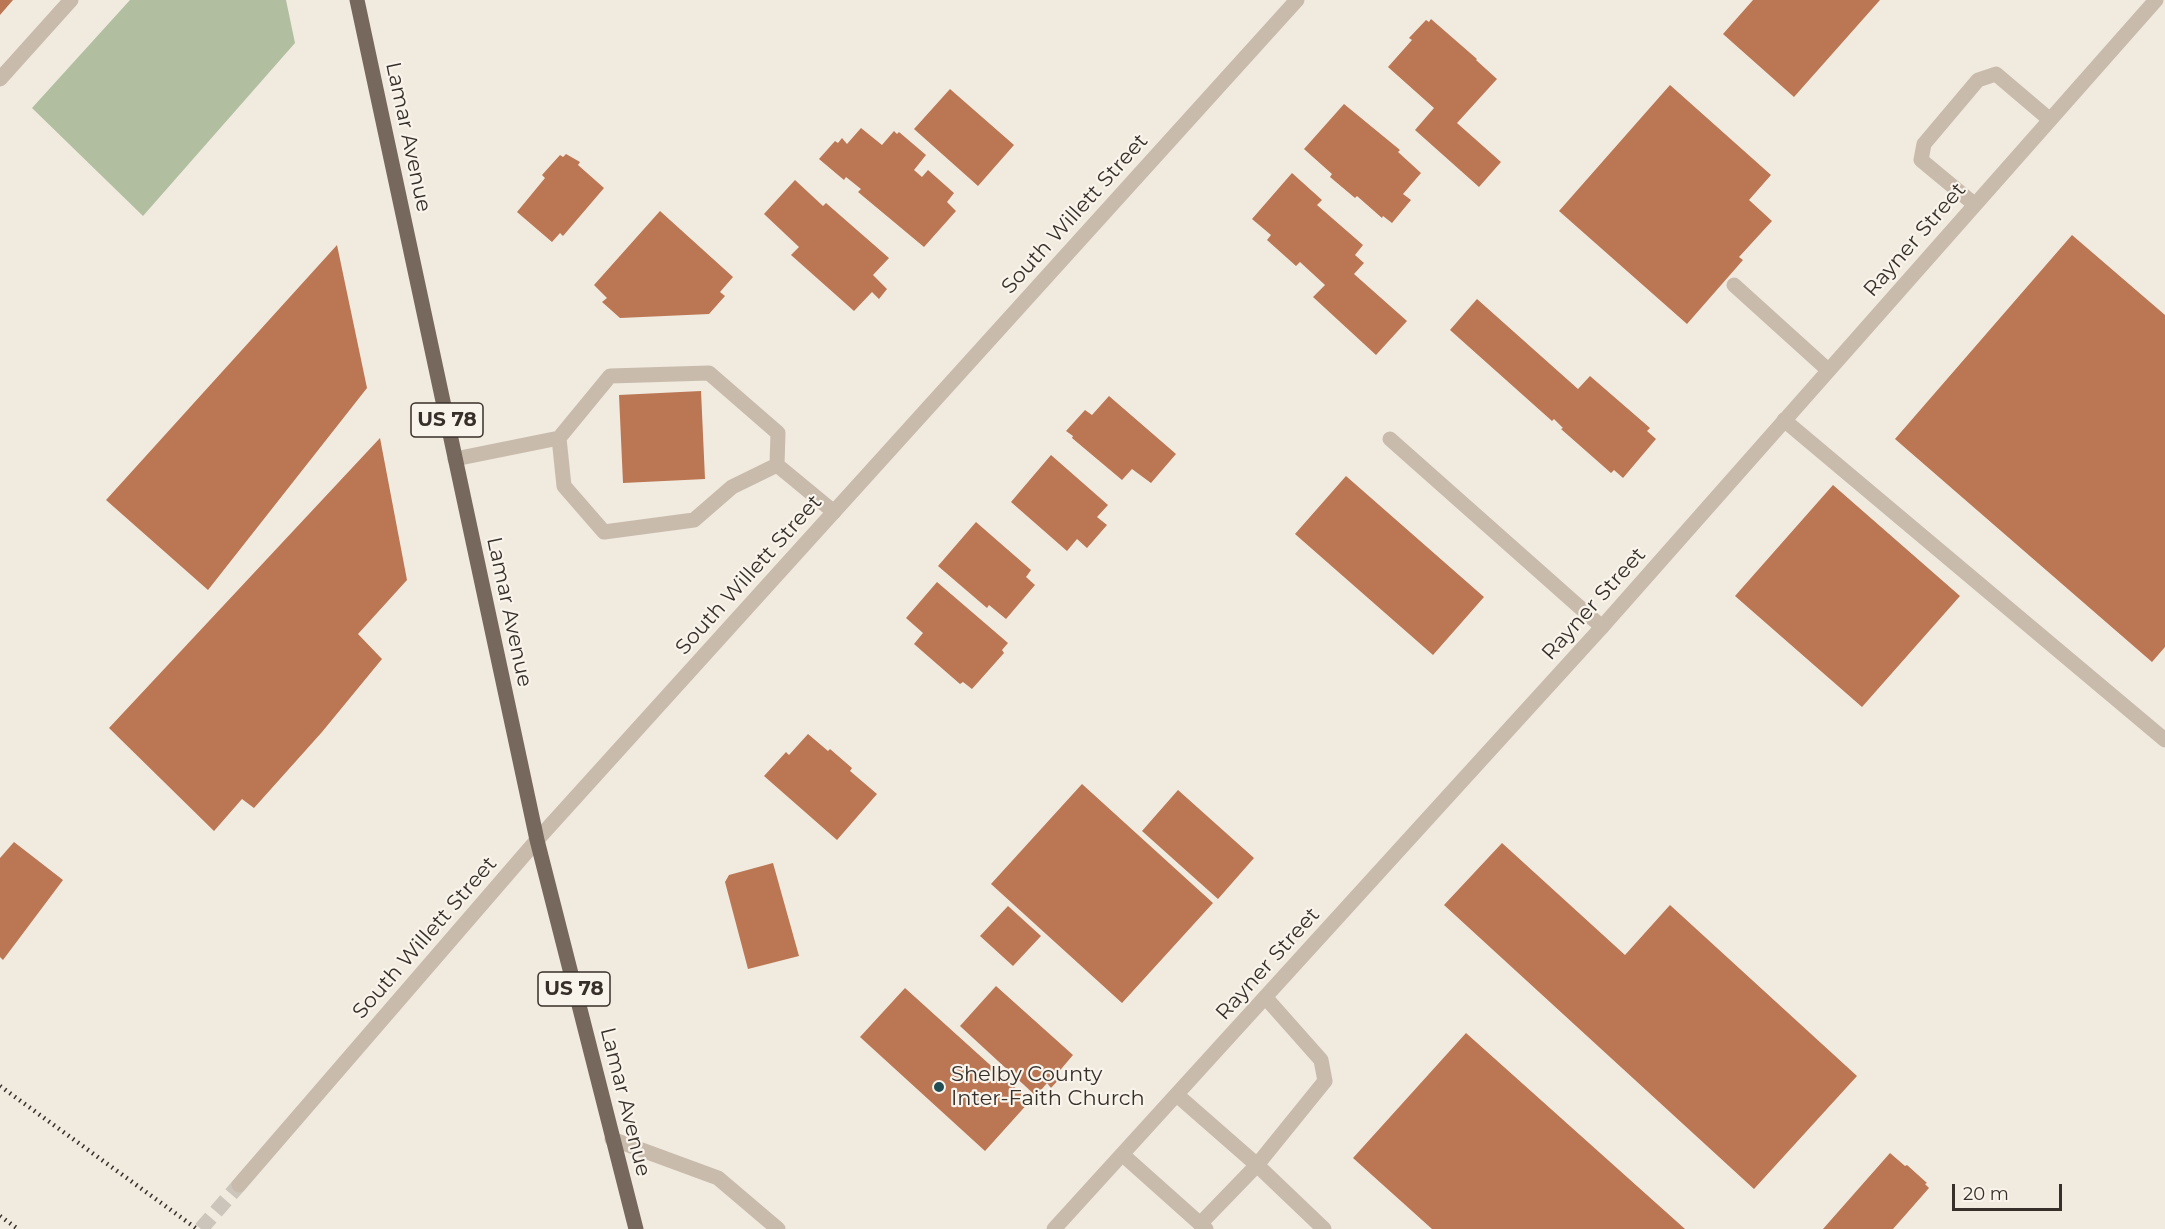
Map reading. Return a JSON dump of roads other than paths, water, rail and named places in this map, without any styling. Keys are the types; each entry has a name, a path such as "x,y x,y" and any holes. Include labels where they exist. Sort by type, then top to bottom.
{"main road":[{"name":"Lamar Avenue","path":"357,0 537,840 636,1229"}],"street":[{"path":"0,79 71,0"},
{"name":"South Willett Street","path":"239,1185 537,840 1297,0"},
{"name":"Rayner Street","path":"1054,1229 1602,627 2156,0"},
{"path":"1974,204 1921,160 1924,144 1978,80 1996,74 2049,119"},
{"path":"1734,285 1828,370"},
{"path":"455,459 559,438 610,376 709,373 778,433 777,465"},
{"path":"1784,420 2165,740"},
{"path":"559,438 564,486 604,532 694,520 732,487 777,465"},
{"path":"1390,439 1602,627"},
{"path":"777,465 834,512"},
{"path":"1123,1155 1203,1226 1257,1165 1325,1081 1321,1060 1266,998"},
{"path":"1177,1095 1257,1165 1324,1229"},
{"path":"612,1138 718,1178 778,1229"}],"tunnel":[{"path":"201,1229 239,1185"}],"railway":[{"path":"0,1086 197,1229"},
{"path":"0,1216 18,1229"}],"place":[{"name":"Shelby County Inter-Faith Church","path":"939,1087"}]}
